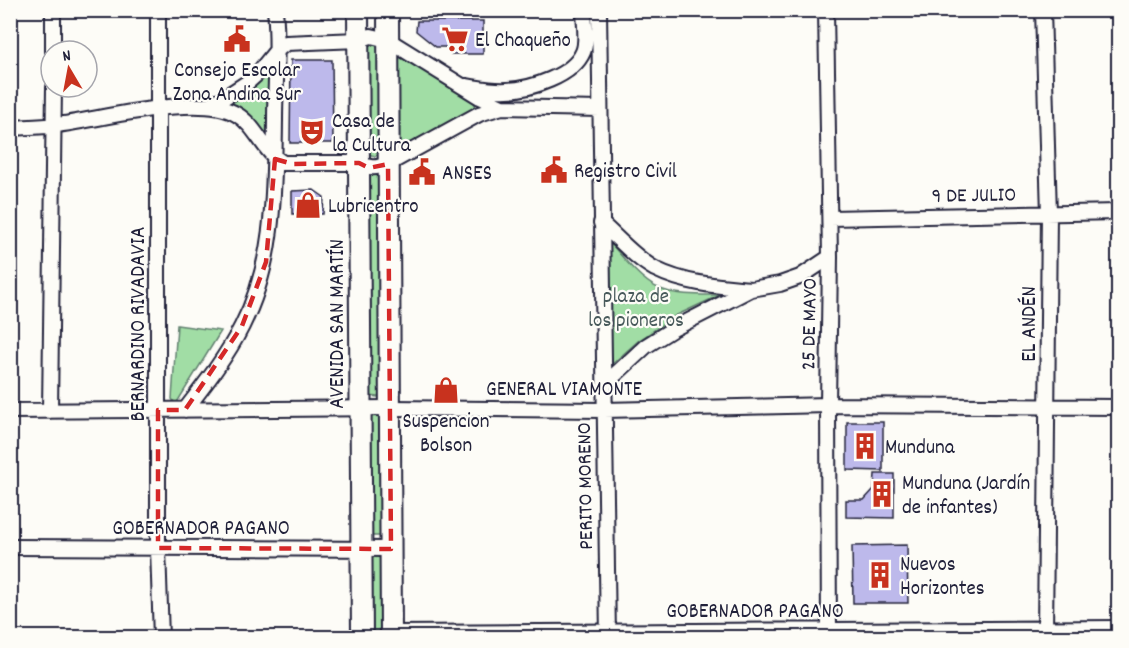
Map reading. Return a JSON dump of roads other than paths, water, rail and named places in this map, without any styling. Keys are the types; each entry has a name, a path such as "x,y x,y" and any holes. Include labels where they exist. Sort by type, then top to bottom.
{"main road":[{"name":"AVENIDA SAN MARTÍN","path":"358,10 362,638"},
{"path":"388,10 391,635"}],"street":[{"path":"53,10 53,39"},
{"name":"BERNARDINO RIVADAVIA","path":"158,10 158,548 161,638"},
{"path":"185,410 228,352 255,296 266,262 272,230 275,159 275,10"},
{"path":"462,86 508,90 537,85 560,75 578,61 584,49 584,10"},
{"name":"PERITO MORENO","path":"599,10 608,634"},
{"name":"25 DE MAYO","path":"826,10 830,218 829,634"},
{"name":"EL ANDÉN","path":"1043,10 1049,214 1045,633"},
{"path":"206,105 222,99 248,82 282,45 292,42 358,40 377,36 388,40 462,86 501,107"},
{"path":"50,411 54,99"},
{"path":"10,128 54,126 158,108 206,105 236,114 250,125 275,159 283,163 358,164 376,168 388,164 479,114 501,107 600,109"},
{"name":"9 DE JULIO","path":"830,218 1119,212"},
{"path":"601,223 654,268 698,284 751,289 780,284 800,277 830,257"},
{"path":"605,384 646,346 673,329 751,289"},
{"name":"GENERAL VIAMONTE","path":"10,411 360,408 604,410 828,405 1119,407"},
{"name":"GOBERNADOR PAGANO","path":"10,547 391,549"},
{"name":"GOBERNADOR PAGANO","path":"391,635 1045,633 1119,628"}],"place":[{"name":"Consejo Escolar Zona Andina Sur","path":"237,39"},
{"name":"El Chaqueño","path":"455,39"},
{"name":"Casa de la Cultura","path":"312,132"},
{"name":"Registro Civil","path":"554,170"},
{"name":"ANSES","path":"422,172"},
{"name":"Lubricentro","path":"308,205"},
{"name":"Suspencion Bolson","path":"446,390"},
{"name":"Munduna","path":"865,446"},
{"name":"Munduna (Jardín de infantes)","path":"882,494"},
{"name":"Nuevos Horizontes","path":"880,575"}],"park label":[{"name":"plaza de los pioneros","path":"636,307"}]}
